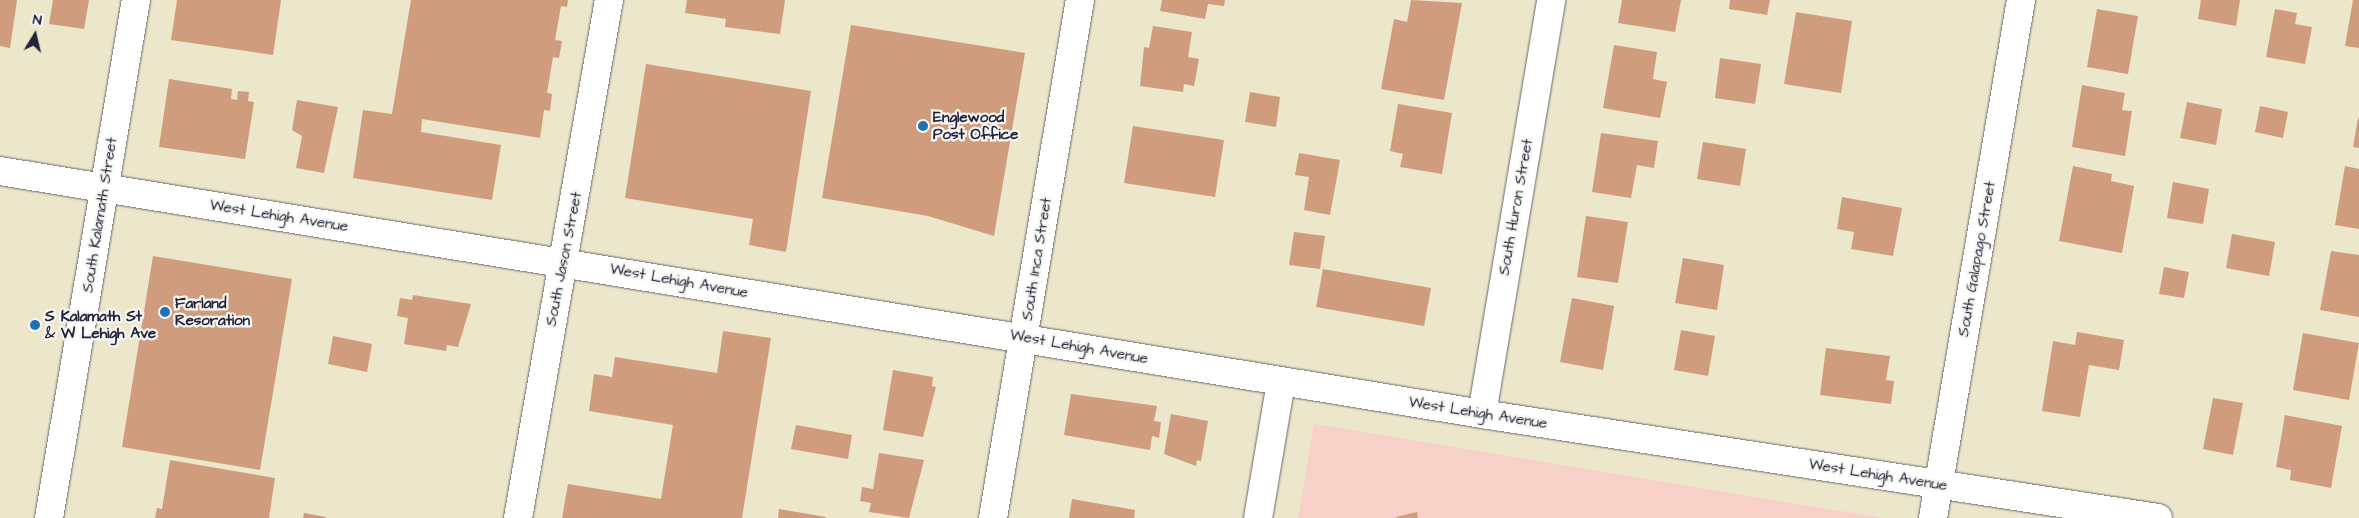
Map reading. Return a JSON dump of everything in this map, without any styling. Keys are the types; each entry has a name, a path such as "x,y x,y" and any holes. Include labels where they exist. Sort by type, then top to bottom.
{"street":[{"name":"South Kalamath Street","path":"49,518 136,0"},
{"name":"South Jason Street","path":"518,518 565,261 609,0"},
{"name":"South Inca Street","path":"993,518 1080,0"},
{"name":"South Huron Street","path":"1482,414 1551,0"},
{"name":"South Galapago Street","path":"1933,518 2021,0"},
{"name":"West Lehigh Avenue","path":"0,171 565,261 1281,382 2158,518"},
{"path":"1258,518 1281,382"}],"shaded area":[{"path":"1314,424 1883,518 1298,518"}],"building":[{"path":"0,0 17,0 10,48 0,46"},
{"path":"53,0 89,0 84,29 49,24"},
{"path":"177,0 281,0 273,55 171,40"},
{"path":"411,0 568,0 567,7 561,6 555,40 562,41 559,58 553,57 547,93 552,94 550,111 544,110 540,138 422,119 421,132 501,145 492,200 353,178 363,110 392,114"},
{"path":"687,0 785,0 780,34 725,27 726,19 685,13"},
{"path":"1162,0 1225,0 1224,6 1208,4 1205,19 1160,11"},
{"path":"1411,0 1462,3 1444,100 1381,89 1394,19 1407,22"},
{"path":"1622,0 1681,0 1675,32 1618,23"},
{"path":"1730,0 1770,0 1767,15 1729,9"},
{"path":"2201,0 2240,0 2236,26 2198,19"},
{"path":"2353,0 2359,0 2359,48 2345,46"},
{"path":"2097,9 2138,16 2128,74 2087,67"},
{"path":"2275,9 2297,13 2295,24 2312,27 2305,64 2266,57"},
{"path":"1796,12 1852,21 1841,93 1784,84"},
{"name":"Englewood Post Office","path":"851,25 1025,53 994,236 928,216 822,198"},
{"path":"1153,26 1192,32 1188,57 1199,59 1194,86 1184,84 1183,92 1140,86 1144,47 1149,48"},
{"path":"1614,45 1657,52 1653,79 1667,82 1660,118 1603,108"},
{"path":"1720,58 1761,64 1755,104 1715,98"},
{"path":"646,64 811,91 786,252 749,245 753,219 625,198"},
{"path":"169,79 232,89 231,99 237,100 238,91 249,92 248,101 254,102 245,159 159,147"},
{"path":"2082,85 2125,93 2122,110 2132,111 2125,156 2072,147"},
{"path":"1250,92 1280,97 1276,127 1245,122"},
{"path":"297,100 338,107 324,173 296,168 302,136 292,130"},
{"path":"2187,102 2222,109 2216,145 2180,138"},
{"path":"1398,104 1452,113 1442,174 1400,167 1403,154 1390,151"},
{"path":"2260,106 2288,112 2283,138 2255,132"},
{"path":"2359,118 2359,148 2353,147"},
{"path":"1133,126 1224,140 1215,197 1124,183"},
{"path":"1601,133 1658,141 1654,168 1637,165 1631,198 1592,192"},
{"path":"1703,142 1746,149 1740,186 1697,179"},
{"path":"1299,153 1340,160 1330,215 1304,210 1309,177 1295,175"},
{"path":"2073,166 2112,174 2111,181 2134,186 2122,253 2059,241"},
{"path":"2345,166 2359,169 2359,229 2335,225"},
{"path":"2173,182 2209,189 2203,224 2167,218"},
{"path":"1842,197 1902,208 1893,256 1851,249 1854,232 1837,229"},
{"path":"1586,216 1628,222 1618,283 1577,277"},
{"path":"1294,232 1325,236 1320,269 1289,265"},
{"path":"2232,234 2275,242 2269,276 2226,268"},
{"path":"2331,251 2359,255 2359,317 2320,310"},
{"path":"153,256 292,279 260,470 122,447"},
{"path":"1683,258 1724,265 1717,310 1675,303"},
{"path":"2164,267 2189,272 2184,298 2159,294"},
{"path":"1323,269 1431,288 1424,326 1316,307"},
{"path":"413,295 471,304 458,347 447,345 446,351 404,344 408,318 397,316 400,298 412,300"},
{"path":"1572,298 1614,306 1603,370 1560,362"},
{"path":"1681,330 1715,336 1708,376 1674,370"},
{"path":"723,331 771,338 742,518 562,518 568,484 661,499 673,425 589,411 594,374 612,377 615,357 717,373"},
{"path":"2077,332 2124,340 2119,370 2089,365 2080,417 2042,411 2053,341 2075,345"},
{"path":"2303,333 2359,343 2349,400 2293,390"},
{"path":"333,336 372,344 367,372 328,364"},
{"path":"1826,348 1890,356 1886,380 1894,381 1891,404 1820,395"},
{"path":"893,370 933,377 932,386 936,387 923,437 883,430"},
{"path":"1071,394 1157,406 1154,421 1161,422 1159,438 1152,436 1150,450 1064,435"},
{"path":"2213,398 2243,403 2233,455 2203,449"},
{"path":"1171,414 1208,421 1201,461 1197,460 1196,466 1164,454"},
{"path":"2285,415 2342,426 2331,488 2290,480 2291,470 2276,467"},
{"path":"796,425 852,435 848,459 791,449"},
{"path":"879,453 924,460 909,518 869,512 871,503 860,501 862,487 873,489"},
{"path":"170,460 275,478 269,518 155,518 157,508 162,509"},
{"path":"1072,499 1135,510 1134,518 1069,518"},
{"path":"779,509 826,517 826,518 778,518"},
{"path":"1417,512 1418,518 1396,518 1396,517"},
{"path":"304,513 326,517 326,518 303,518"}],"place":[{"name":"Englewood Post Office","path":"923,126"},
{"name":"Farland Resoration","path":"165,312"},
{"name":"S Kalamath St & W Lehigh Ave","path":"35,325"}]}
